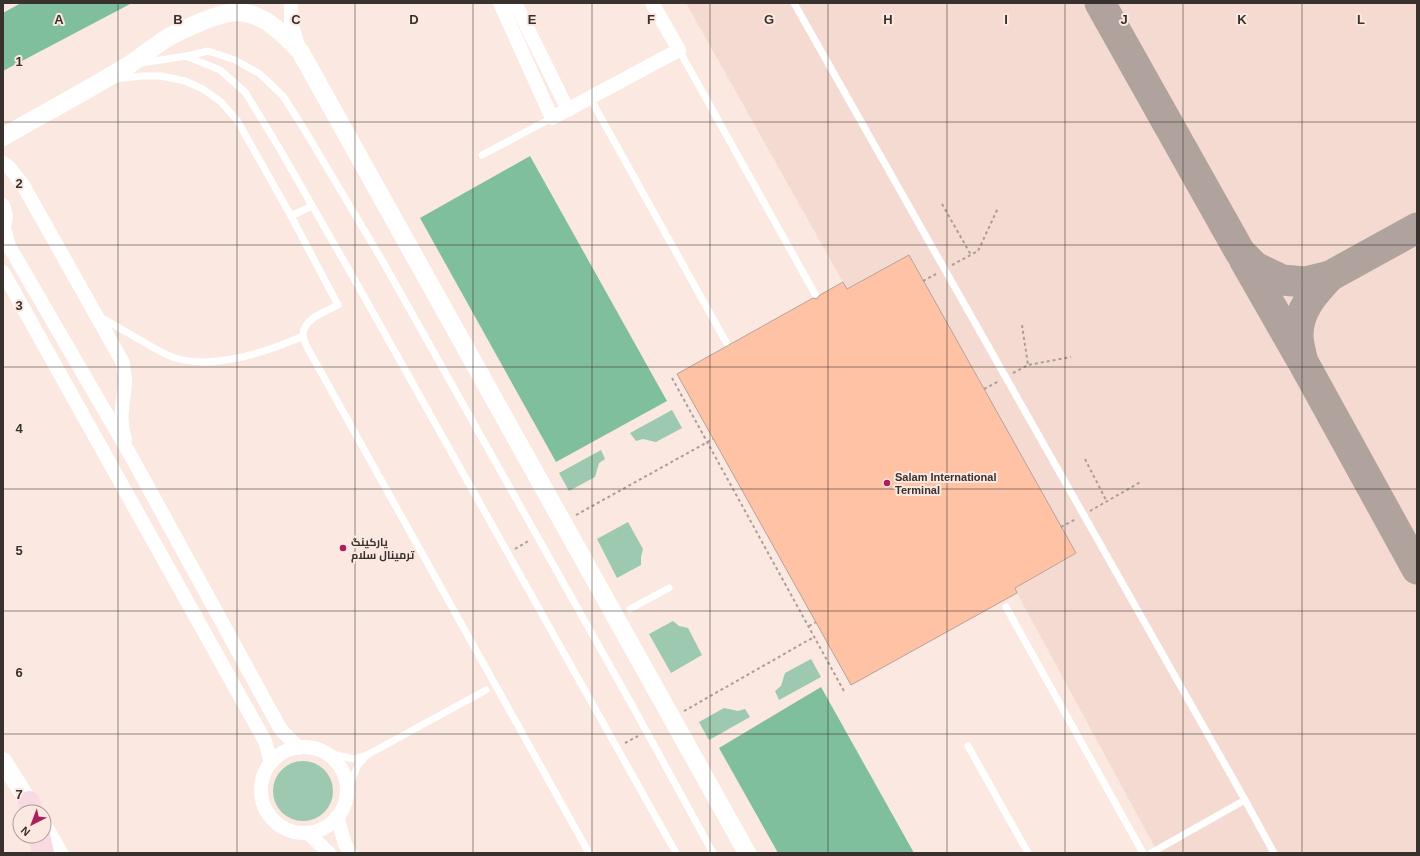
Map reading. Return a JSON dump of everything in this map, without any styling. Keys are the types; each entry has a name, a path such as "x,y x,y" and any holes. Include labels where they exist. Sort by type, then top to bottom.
{"street":[{"path":"3,137 130,64 165,39 213,16 233,3"},
{"path":"291,3 291,21 300,51 747,853"},
{"path":"500,3 552,118 679,50 652,3"},
{"path":"515,3 568,110"},
{"path":"213,16 236,12 254,15 271,24 286,36 300,51"},
{"path":"3,162 9,167 23,185 123,363 125,380 121,409 121,429 131,456"},
{"path":"3,205 6,216 4,228 9,246 131,456 281,730 299,748"},
{"path":"3,272 265,741 271,763"},
{"path":"299,748 312,748 324,752 334,760 342,770 346,782 344,806 337,817 329,825 308,833 294,832 281,826 270,817 263,804 261,790 264,776 271,763 288,750 299,748"},
{"path":"3,761 29,804"},
{"path":"337,817 345,844 350,853"},
{"path":"308,833 329,853"},
{"path":"52,841 59,853"}],"lane":[{"path":"794,3 1274,853"},
{"path":"679,50 814,294"},
{"path":"130,64 186,56 208,51 235,60 260,74 283,96 382,260 713,853"},
{"path":"186,56 220,70 245,92 312,206 676,853"},
{"path":"100,82 141,76 160,76 185,81 203,89 221,102 237,120 338,304 313,319 304,327 303,336 307,347 589,853"},
{"path":"590,98 726,342"},
{"path":"482,155 552,118"},
{"path":"291,216 312,206"},
{"path":"96,314 165,354 188,361 207,362 230,359 282,346 303,336"},
{"path":"630,609 670,588"},
{"path":"1006,606 1143,853"},
{"path":"324,752 354,759 367,755 486,690"},
{"path":"968,746 1028,853"},
{"path":"346,794 358,765 367,755"},
{"path":"1151,853 1245,800"}],"path":[{"path":"942,204 971,255"},
{"path":"951,266 978,251 998,208"},
{"path":"923,281 937,273"},
{"path":"1022,325 1028,365"},
{"path":"1009,376 1028,365 1071,358"},
{"path":"672,378 845,693"},
{"path":"984,389 1003,379"},
{"path":"562,522 713,439"},
{"path":"1085,458 1107,502"},
{"path":"1087,512 1142,482"},
{"path":"1061,527 1081,516"},
{"path":"508,553 537,536"},
{"path":"809,626 816,622"},
{"path":"672,718 814,636"},
{"path":"617,748 646,731"}],"shaded area":[{"path":"686,3 1417,3 1417,853 1158,853 1017,593 851,685 677,374 843,282"}],"green space":[{"path":"21,3 132,3 3,71 3,13"},
{"path":"530,156 667,401 556,462 420,218"},
{"path":"672,410 682,428 656,442 643,439 636,441 630,433"},
{"path":"601,450 605,459 599,463 595,477 569,491 559,473"},
{"path":"628,522 643,549 641,565 617,578 597,539"},
{"path":"673,621 679,626 688,628 702,655 671,673 649,634"},
{"path":"811,659 821,677 779,700 775,691 781,686 785,673"},
{"path":"821,687 914,853 778,853 719,748"},
{"path":"724,708 738,711 745,709 750,717 709,740 699,722"},
{"path":"303,761 320,766 328,774 333,791 328,808 320,816 303,821 286,816 278,808 273,791 278,774 286,766"}],"building":[{"name":"Salam International Terminal","path":"909,255 1076,553 1015,588 1017,593 851,685 677,374 813,298 817,299 820,295 843,282 847,289"}],"taxiway":[{"path":"1100,3 1240,252 1255,267 1282,280 1305,282 1330,276 1417,228"},
{"path":"1244,259 1300,357"},
{"path":"1330,276 1308,302 1301,318 1298,338 1303,362 1417,569"}],"place":[{"name":"Salam International Terminal","path":"887,483"},
{"name":"پارکینگ ترمینال سلام","path":"343,548"}]}
